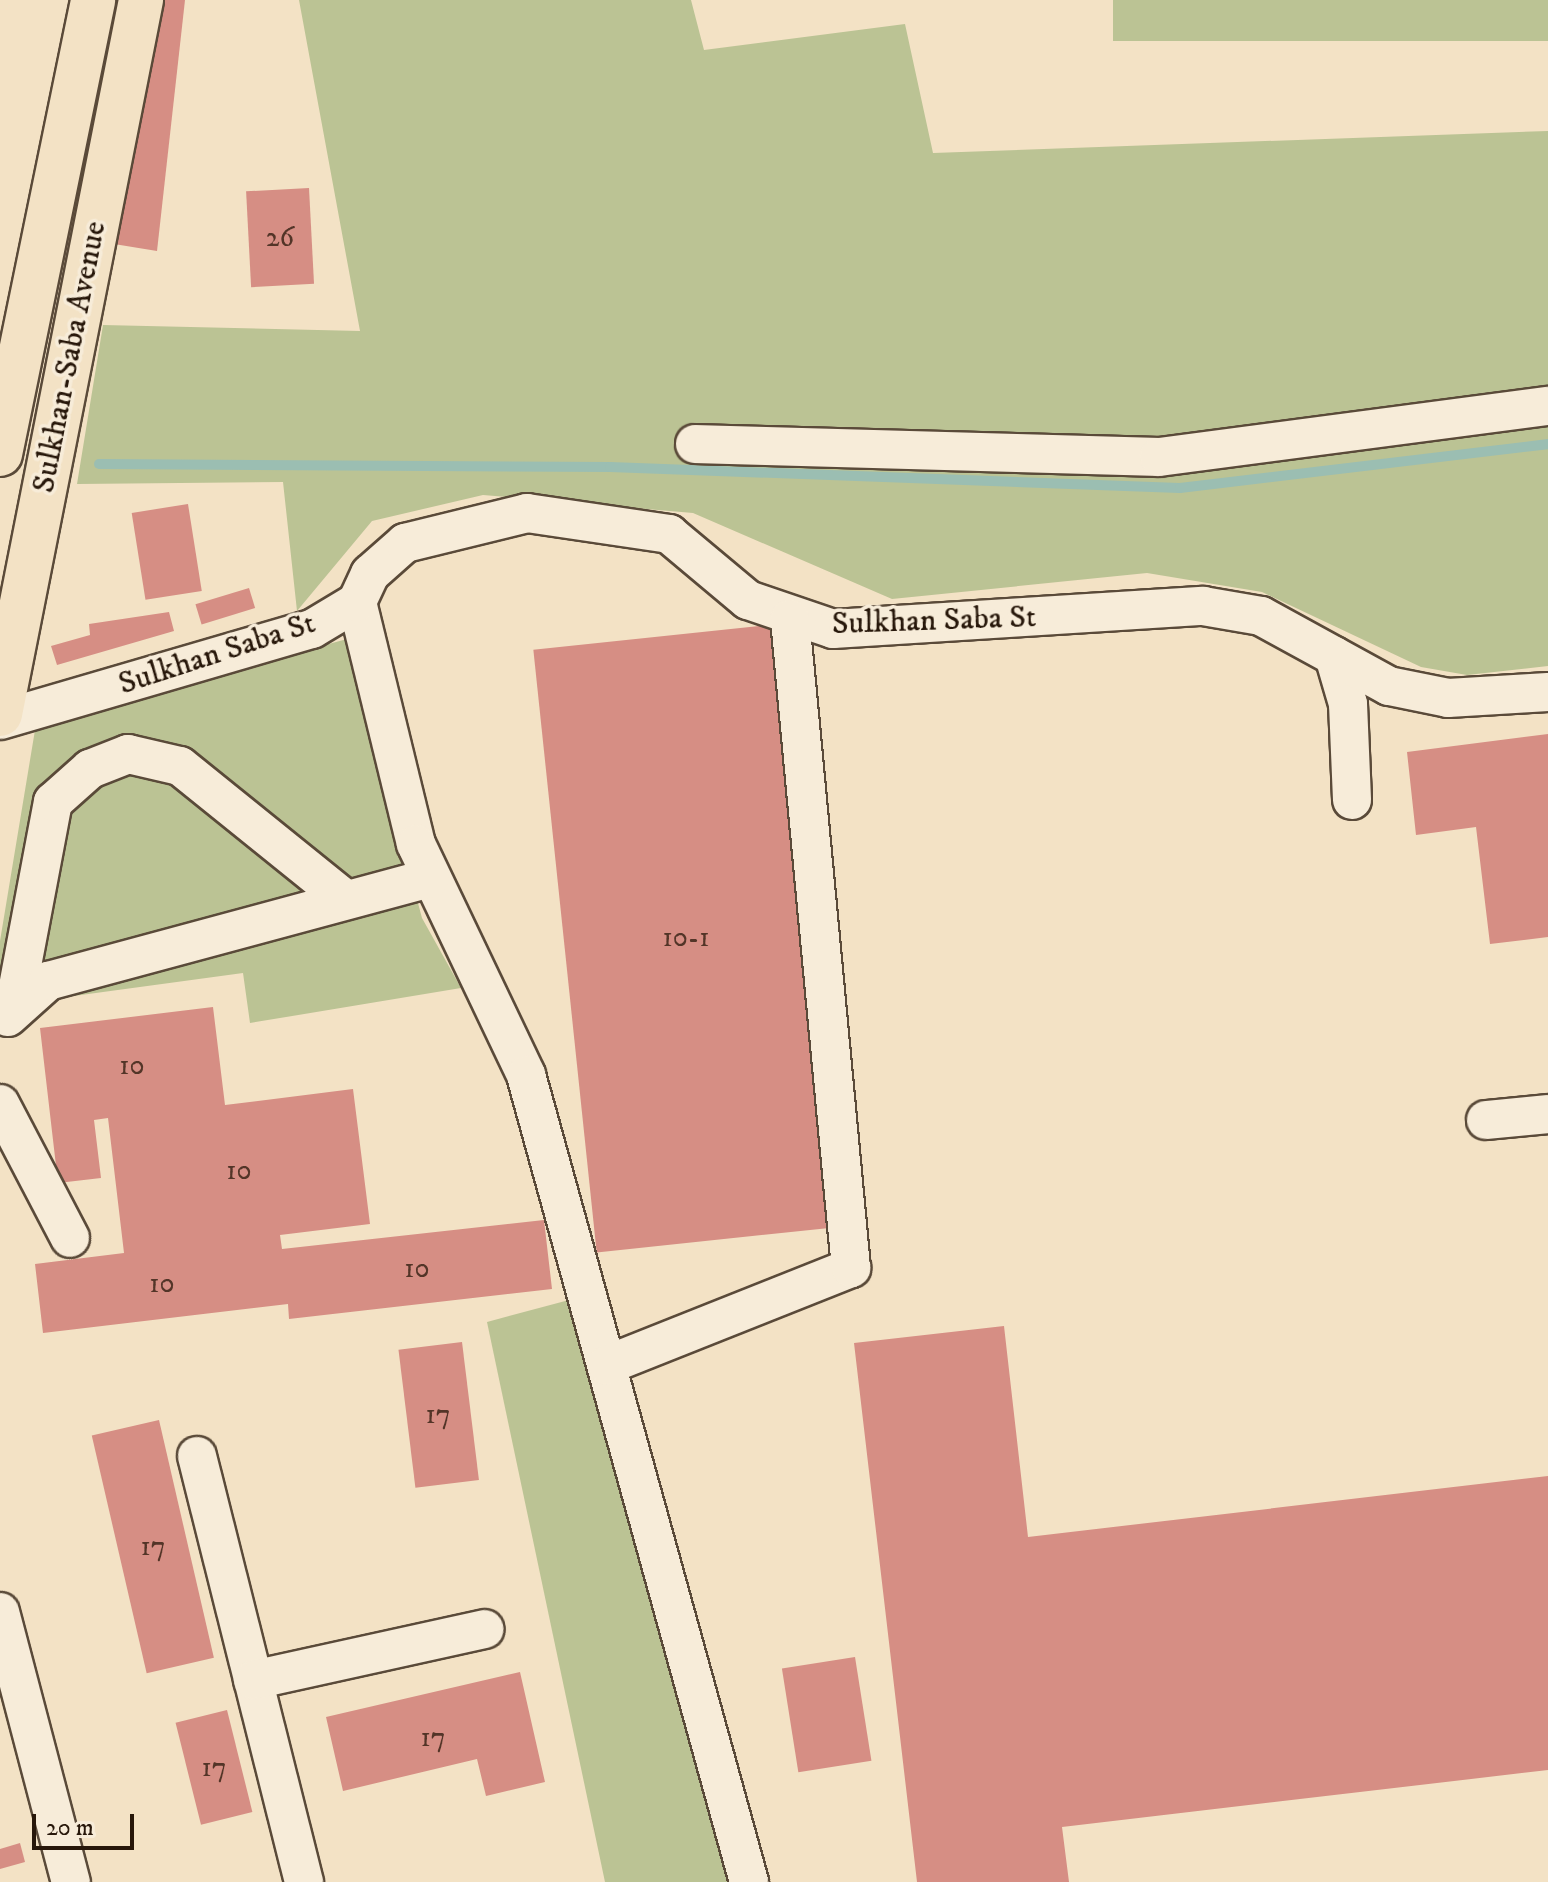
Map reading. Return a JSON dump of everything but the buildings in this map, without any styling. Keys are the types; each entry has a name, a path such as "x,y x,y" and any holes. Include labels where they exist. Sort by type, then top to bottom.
{"main road":[{"name":"Sulkhan-Saba Avenue","path":"0,454 4,411 93,0"},
{"name":"Sulkhan-Saba Avenue","path":"0,714 141,0"}],"street":[{"path":"695,444 1159,457 1548,406"},
{"path":"4,411 58,415"},
{"name":"Sulkhan Saba St","path":"0,720 312,629 357,602 370,574 405,543 527,513 669,534 748,600 790,619 833,629 1203,606 1261,616 1389,686 1448,698 1548,692"},
{"path":"357,602 429,878 526,1075 749,1882"},
{"path":"607,1365 851,1268 790,619"},
{"path":"1334,656 1348,704 1352,800"},
{"path":"7,1019 53,802 90,769 128,754 180,766 346,900"},
{"path":"7,1019 48,981 429,878"},
{"path":"0,1104 70,1238"},
{"path":"1486,1120 1548,1114"},
{"path":"197,1456 304,1882"},
{"path":"0,1612 71,1882"},
{"path":"253,1680 484,1629"}],"green space":[{"path":"299,0 691,0 704,50 905,24 933,153 1548,131 1548,666 1467,675 1421,667 1262,592 1147,573 892,599 693,513 483,495 372,521 297,611 283,482 77,484 103,325 360,331"},
{"path":"1113,0 1548,0 1548,41 1113,41"},
{"path":"347,639 422,918 461,988 250,1023 243,973 0,1006 0,941 36,724"},
{"path":"569,1300 734,1882 605,1882 487,1322"}],"waterway":[{"path":"99,464 610,467 1180,488 1548,444"}]}
